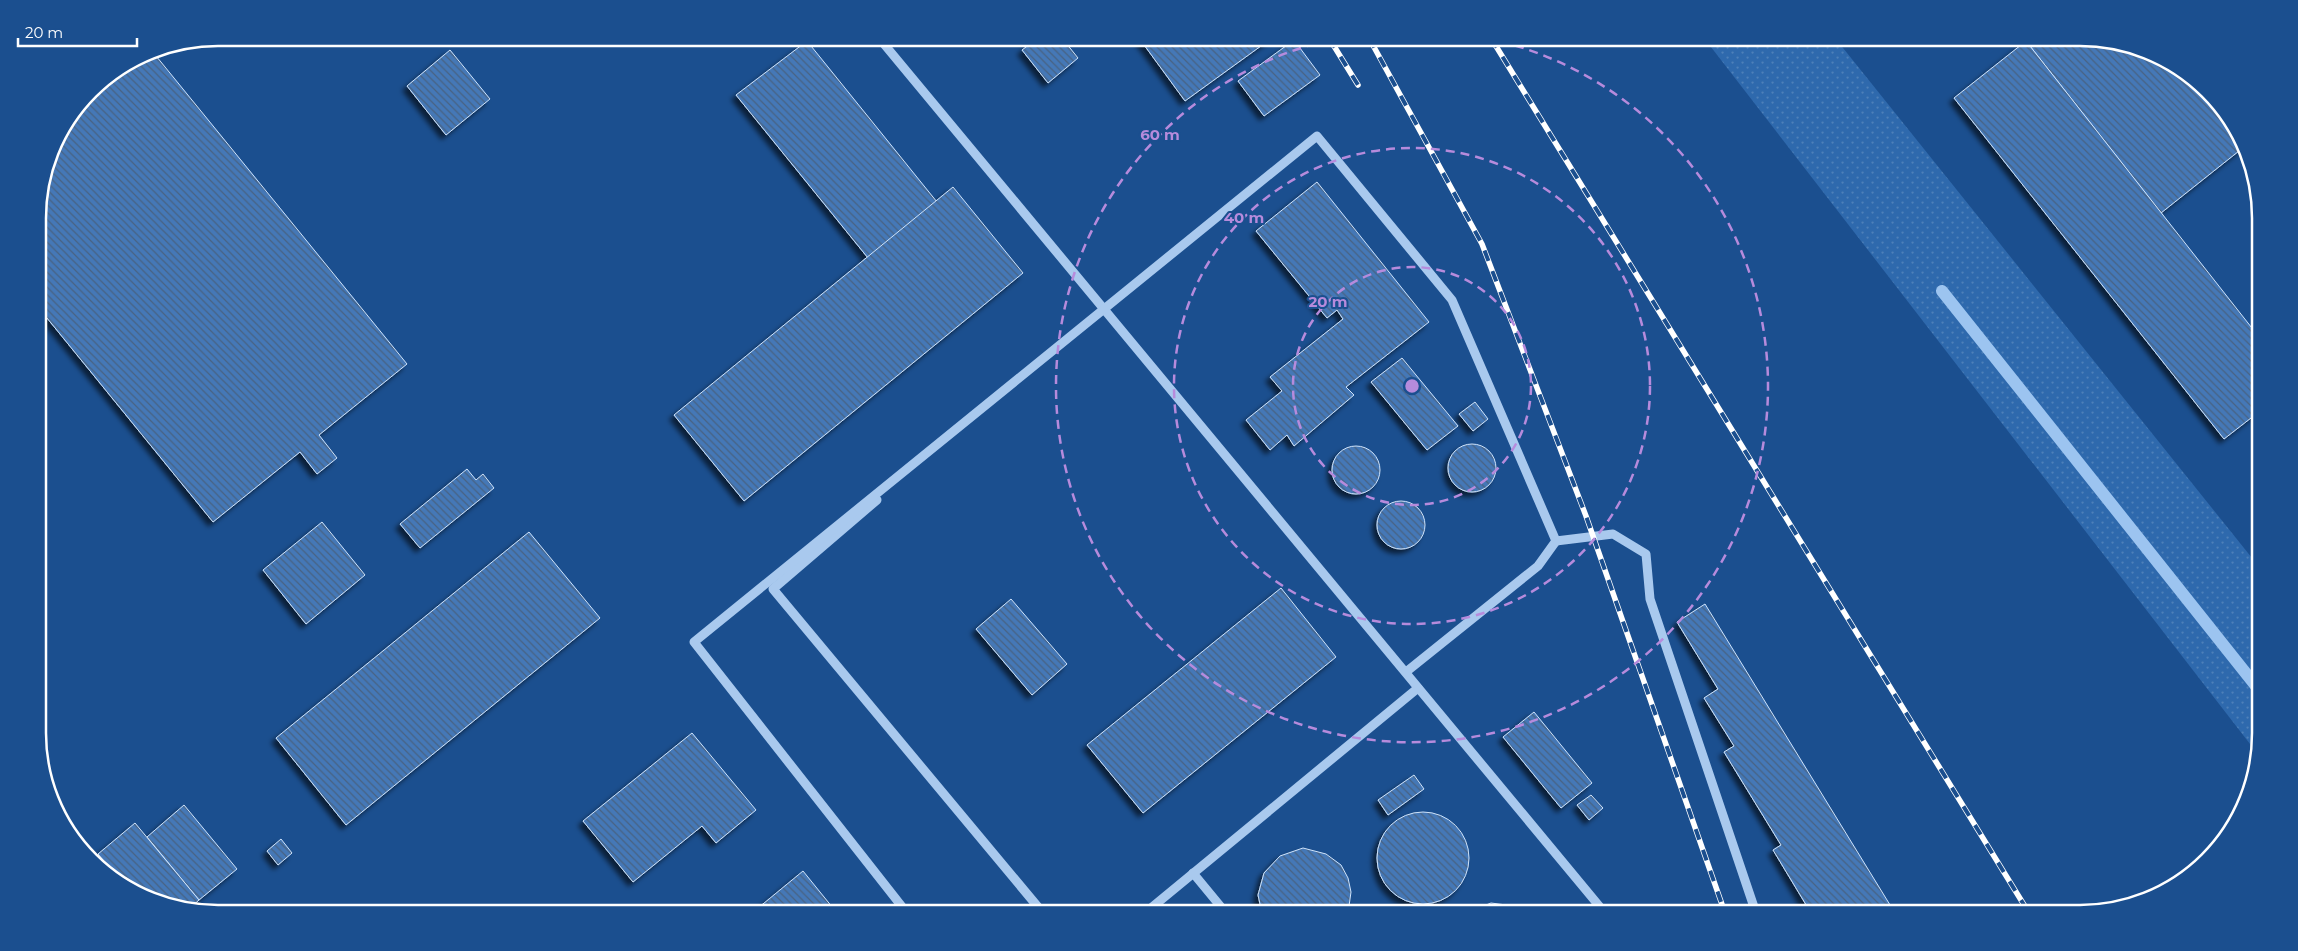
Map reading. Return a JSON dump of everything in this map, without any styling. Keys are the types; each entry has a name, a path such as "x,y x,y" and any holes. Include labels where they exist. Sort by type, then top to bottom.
{"lane":[{"path":"886,46 1105,308 1597,904"},
{"path":"899,905 694,642 1317,136 1452,300 1556,541"},
{"path":"1036,905 772,589 1105,308"},
{"path":"1406,672 1538,566 1556,541 1613,534 1646,554 1650,599 1753,904"},
{"path":"1155,904 1418,688"},
{"path":"1193,874 1219,904"}],"shaded area":[{"path":"1710,46 1841,46 2252,558 2251,745"}],"building":[{"path":"800,46 811,46 937,202 868,258 736,95"},
{"path":"1027,46 1068,46 1078,58 1048,83 1022,50"},
{"path":"1145,46 1261,46 1185,101"},
{"path":"1286,46 1298,46 1320,75 1264,116 1238,81"},
{"path":"2020,46 2030,46 2252,328 2252,417 2224,439 1954,98"},
{"path":"2030,46 2080,46 2102,48 2135,55 2175,75 2209,105 2223,123 2239,151 2161,213"},
{"path":"450,50 490,99 446,135 407,86"},
{"path":"157,57 407,364 319,435 337,458 317,474 300,452 213,522 47,318 47,207 52,174 59,152 82,113 105,89 132,69"},
{"path":"1317,182 1429,322 1346,387 1354,395 1294,446 1287,435 1270,450 1246,420 1282,391 1270,377 1343,319 1337,310 1327,318 1256,231"},
{"path":"953,187 1023,273 744,501 674,415"},
{"path":"1402,358 1458,426 1427,450 1371,382"},
{"path":"1475,402 1488,419 1473,431 1459,414"},
{"path":"1467,444 1477,444 1489,451 1496,463 1496,473 1489,485 1477,492 1467,492 1459,488 1452,481 1448,473 1448,463 1452,455 1459,448"},
{"path":"1356,446 1365,448 1373,453 1378,461 1380,470 1378,479 1373,487 1365,492 1356,494 1347,492 1339,487 1334,479 1332,470 1334,461 1339,453 1347,448"},
{"path":"467,469 476,480 483,474 494,488 420,548 400,524"},
{"path":"1396,501 1406,501 1418,508 1425,520 1425,530 1418,542 1406,549 1396,549 1388,545 1381,538 1377,530 1377,520 1381,512 1388,505"},
{"path":"322,522 365,575 306,624 263,570"},
{"path":"529,532 600,618 346,825 276,738"},
{"path":"1281,588 1336,657 1143,813 1087,745"},
{"path":"1011,599 1067,664 1032,695 976,629"},
{"path":"1705,604 1890,904 1806,904 1773,850 1781,845 1724,752 1734,746 1704,698 1718,689 1677,622"},
{"path":"1534,712 1592,783 1561,808 1503,737"},
{"path":"692,733 756,810 716,843 702,826 633,882 583,821"},
{"path":"1414,775 1424,789 1388,815 1378,800"},
{"path":"1591,795 1603,808 1589,820 1577,805"},
{"path":"184,805 237,869 199,900 147,837"},
{"path":"1414,812 1432,812 1449,819 1462,832 1469,849 1469,867 1462,884 1449,897 1432,904 1414,904 1397,897 1384,884 1377,867 1377,849 1384,832 1397,819"},
{"path":"135,823 199,900 196,903 184,901 163,896 142,887 123,876 98,854"},
{"path":"281,839 292,853 278,865 267,851"},
{"path":"1303,848 1326,854 1341,865 1348,878 1351,892 1349,904 1260,904 1258,895 1264,873 1280,856"},
{"path":"803,871 830,905 762,905"}],"waterway":[{"path":"1942,291 2252,681"}],"railway":[{"path":"1334,46 1358,85"},
{"path":"1373,46 1482,244 1586,516 1722,904"},
{"path":"1496,46 2023,904"}]}
